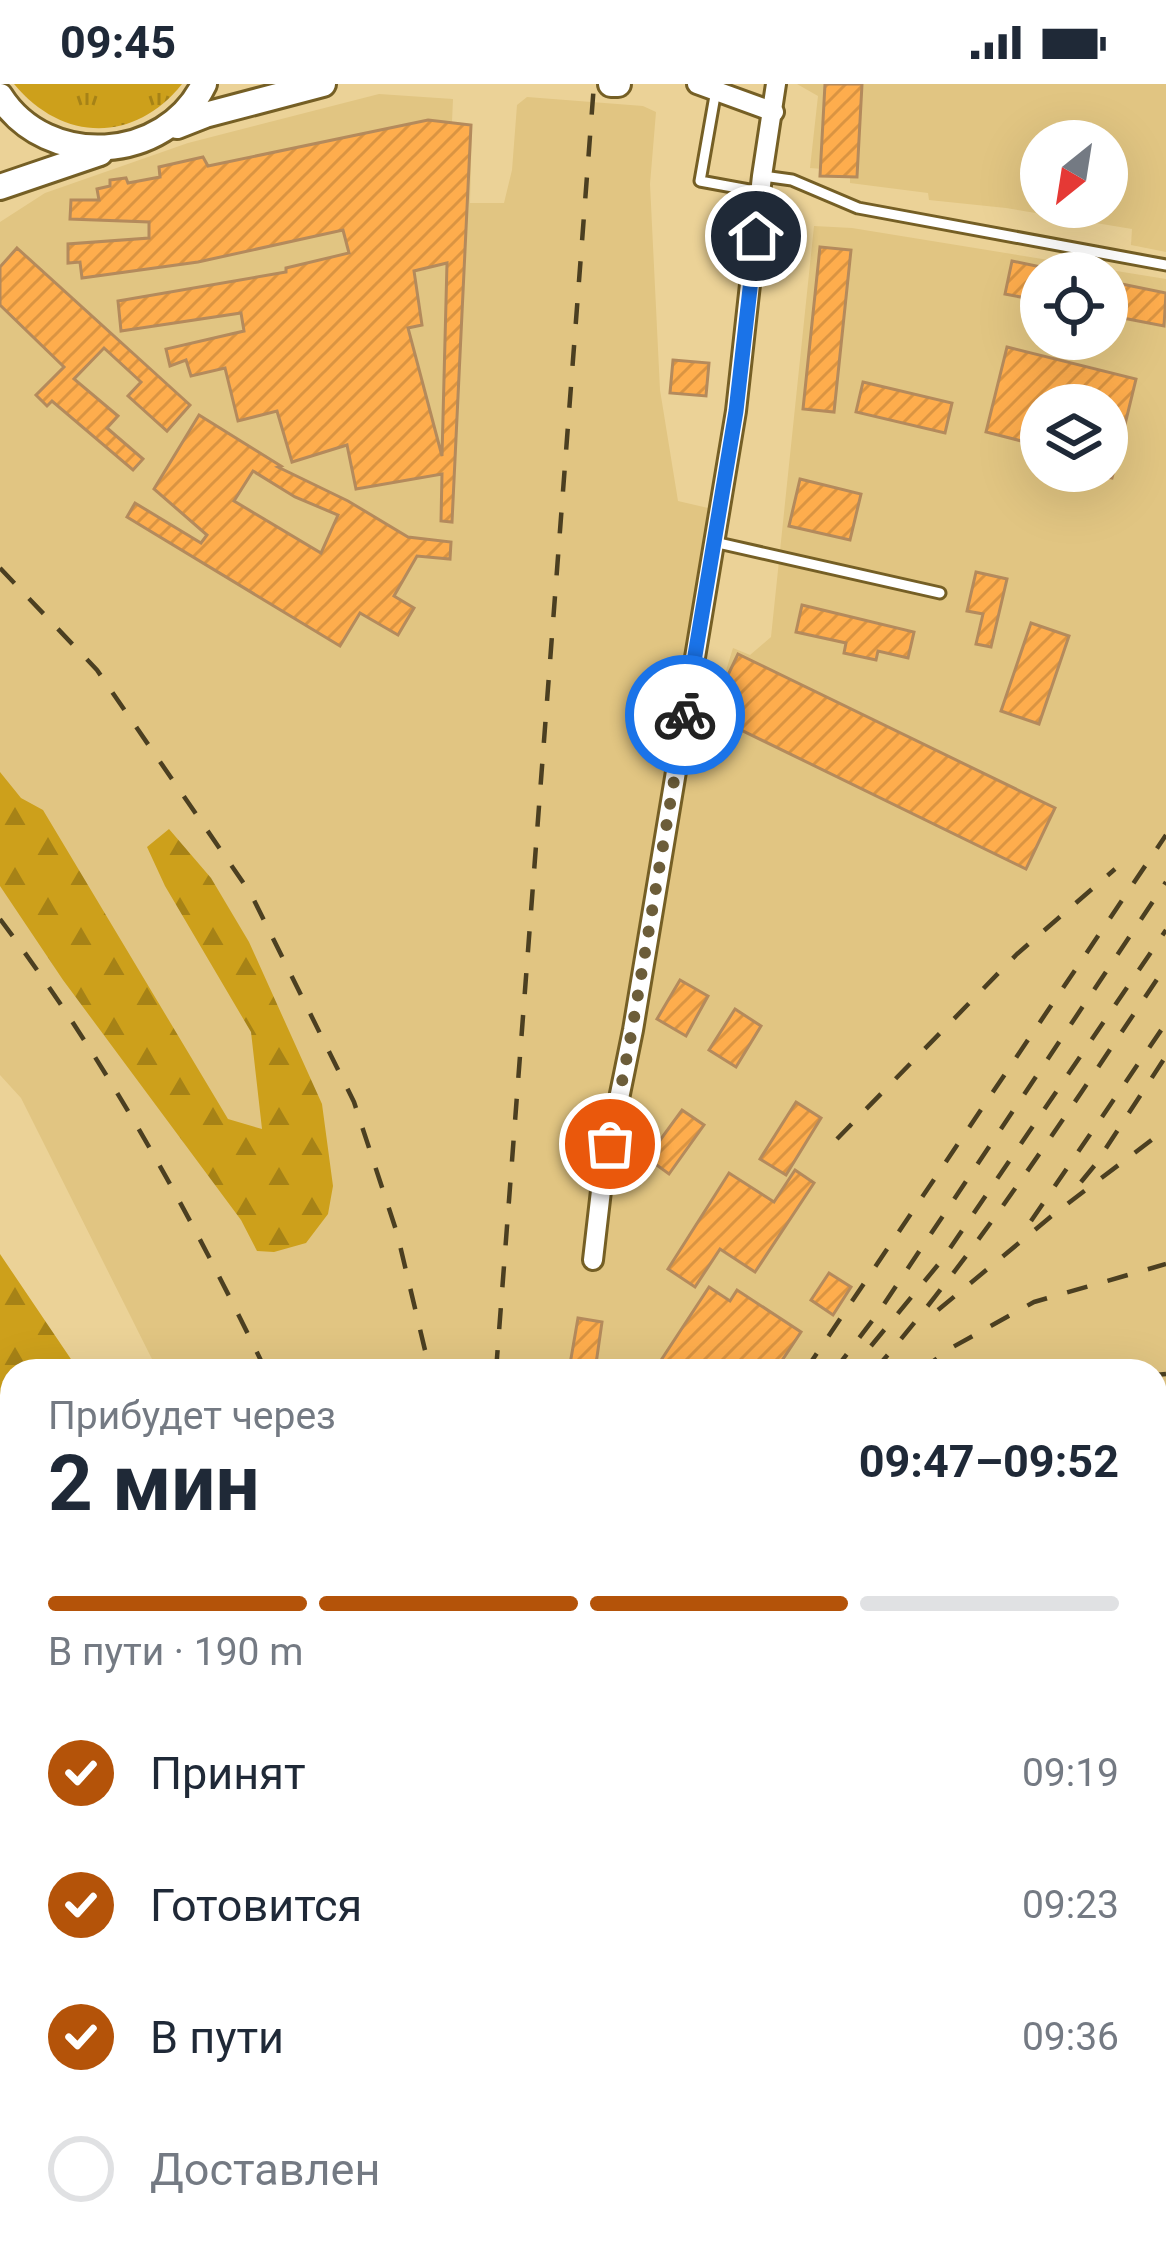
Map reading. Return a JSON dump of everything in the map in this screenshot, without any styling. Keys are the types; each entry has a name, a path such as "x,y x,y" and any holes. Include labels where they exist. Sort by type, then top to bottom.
{"main road":[{"path":"147,139 176,121 204,84"},
{"path":"0,187 205,115 323,84"},
{"path":"0,97 27,126 56,141 87,149 119,148"}],"street":[{"path":"697,84 773,112"},
{"path":"593,1260 602,1182 736,411 776,84"}],"lane":[{"path":"716,90 700,181 761,184 792,180 858,208 1166,265"},
{"path":"714,542 940,593"}],"shaded area":[{"path":"797,84 1166,84 1166,252 1131,245 1132,229 1126,228 1128,120 1020,120 1020,210 929,200 928,193 850,183 850,171 810,168 818,96"},
{"path":"379,94 453,99 452,122 472,124 470,203 504,203 517,105 527,97 643,106 656,112 650,184 660,390 678,501 708,508 680,700 688,705 700,690 719,693 733,648 750,655 771,637 814,226 1020,255 1020,360 1128,360 1128,273 1166,279 1166,1359 152,1359 21,1098 0,1075 0,222 45,193 188,143"}],"green space":[{"path":"14,84 182,84 142,117 98,128 54,117"},
{"path":"0,772 21,798 43,810 228,1119 262,1129 251,1032 147,847 169,829 211,878 249,942 322,1104 333,1186 328,1214 306,1243 274,1252 257,1251 241,1220 63,980 0,886"},
{"path":"0,1254 71,1359 0,1359"}],"building":[{"path":"825,84 862,84 857,177 820,176"},
{"path":"428,120 471,125 452,522 441,521 442,474 356,489 347,445 292,462 277,411 238,421 225,368 191,376 186,360 170,366 166,349 244,331 241,313 121,331 118,301 286,272 286,268 349,253 343,230 198,262 82,278 80,262 68,263 68,244 149,238 149,222 70,219 71,200 99,200 97,189 110,186 110,180 126,178 128,183 160,177 159,167 203,157 208,166","holes":["447,263 442,456 408,328 422,325 414,271"]},
{"path":"820,247 851,250 834,412 803,409"},
{"path":"17,248 190,405 167,431 128,396 141,382 104,348 74,379 118,416 107,428 143,459 133,470 52,401 47,406 36,395 64,367 0,305 0,267"},
{"path":"1012,261 1020,263 1020,297 1005,294"},
{"path":"1128,285 1166,293 1164,326 1128,319"},
{"path":"1007,347 1020,350 1020,360 1059,360 1136,379 1128,412 1128,384 1020,384 1020,441 986,432"},
{"path":"673,360 709,363 706,396 670,393"},
{"path":"863,382 952,403 945,433 856,412"},
{"path":"199,415 278,467 408,537 451,542 450,559 417,556 394,596 414,608 398,635 360,613 340,646 127,517 135,503 201,543 207,535 154,489","holes":["253,471 295,497 338,515 321,553 234,501"]},
{"path":"800,479 861,494 850,540 789,526"},
{"path":"976,572 1007,579 991,647 976,644 983,614 967,611"},
{"path":"802,605 914,632 908,658 878,651 876,660 844,653 846,643 796,632"},
{"path":"1031,623 1069,636 1039,724 1001,711"},
{"path":"738,654 1055,808 1026,869 700,710 703,693 716,700"},
{"path":"680,980 708,996 686,1036 657,1019"},
{"path":"735,1009 761,1026 736,1067 709,1050"},
{"path":"796,1102 821,1118 786,1175 760,1159"},
{"path":"682,1110 704,1125 669,1174 647,1158"},
{"path":"795,1170 814,1183 755,1272 720,1249 695,1287 668,1269 729,1173 774,1202"},
{"path":"829,1273 851,1287 833,1315 811,1300"},
{"path":"709,1287 730,1301 737,1290 801,1332 783,1359 662,1359"},
{"path":"578,1318 602,1322 597,1359 571,1359"}],"railway":[{"path":"497,1359 594,84"},
{"path":"0,568 97,670 251,894 354,1102 397,1233 427,1359"},
{"path":"813,1359 1166,835"},
{"path":"837,1139 1017,954 1115,869"},
{"path":"843,1359 1166,882"},
{"path":"0,919 76,1027 144,1139 260,1359"},
{"path":"871,1346 942,1260 1166,930"},
{"path":"884,1359 990,1224 1166,966"},
{"path":"1031,1221 1166,1023"},
{"path":"1081,1182 1166,1056"},
{"path":"938,1310 1166,1129"},
{"path":"936,1359 1034,1302 1166,1264"}],"way so far":[{"path":"610,1144 685,715"}],"route":[{"path":"685,715 736,411 756,236"}]}
